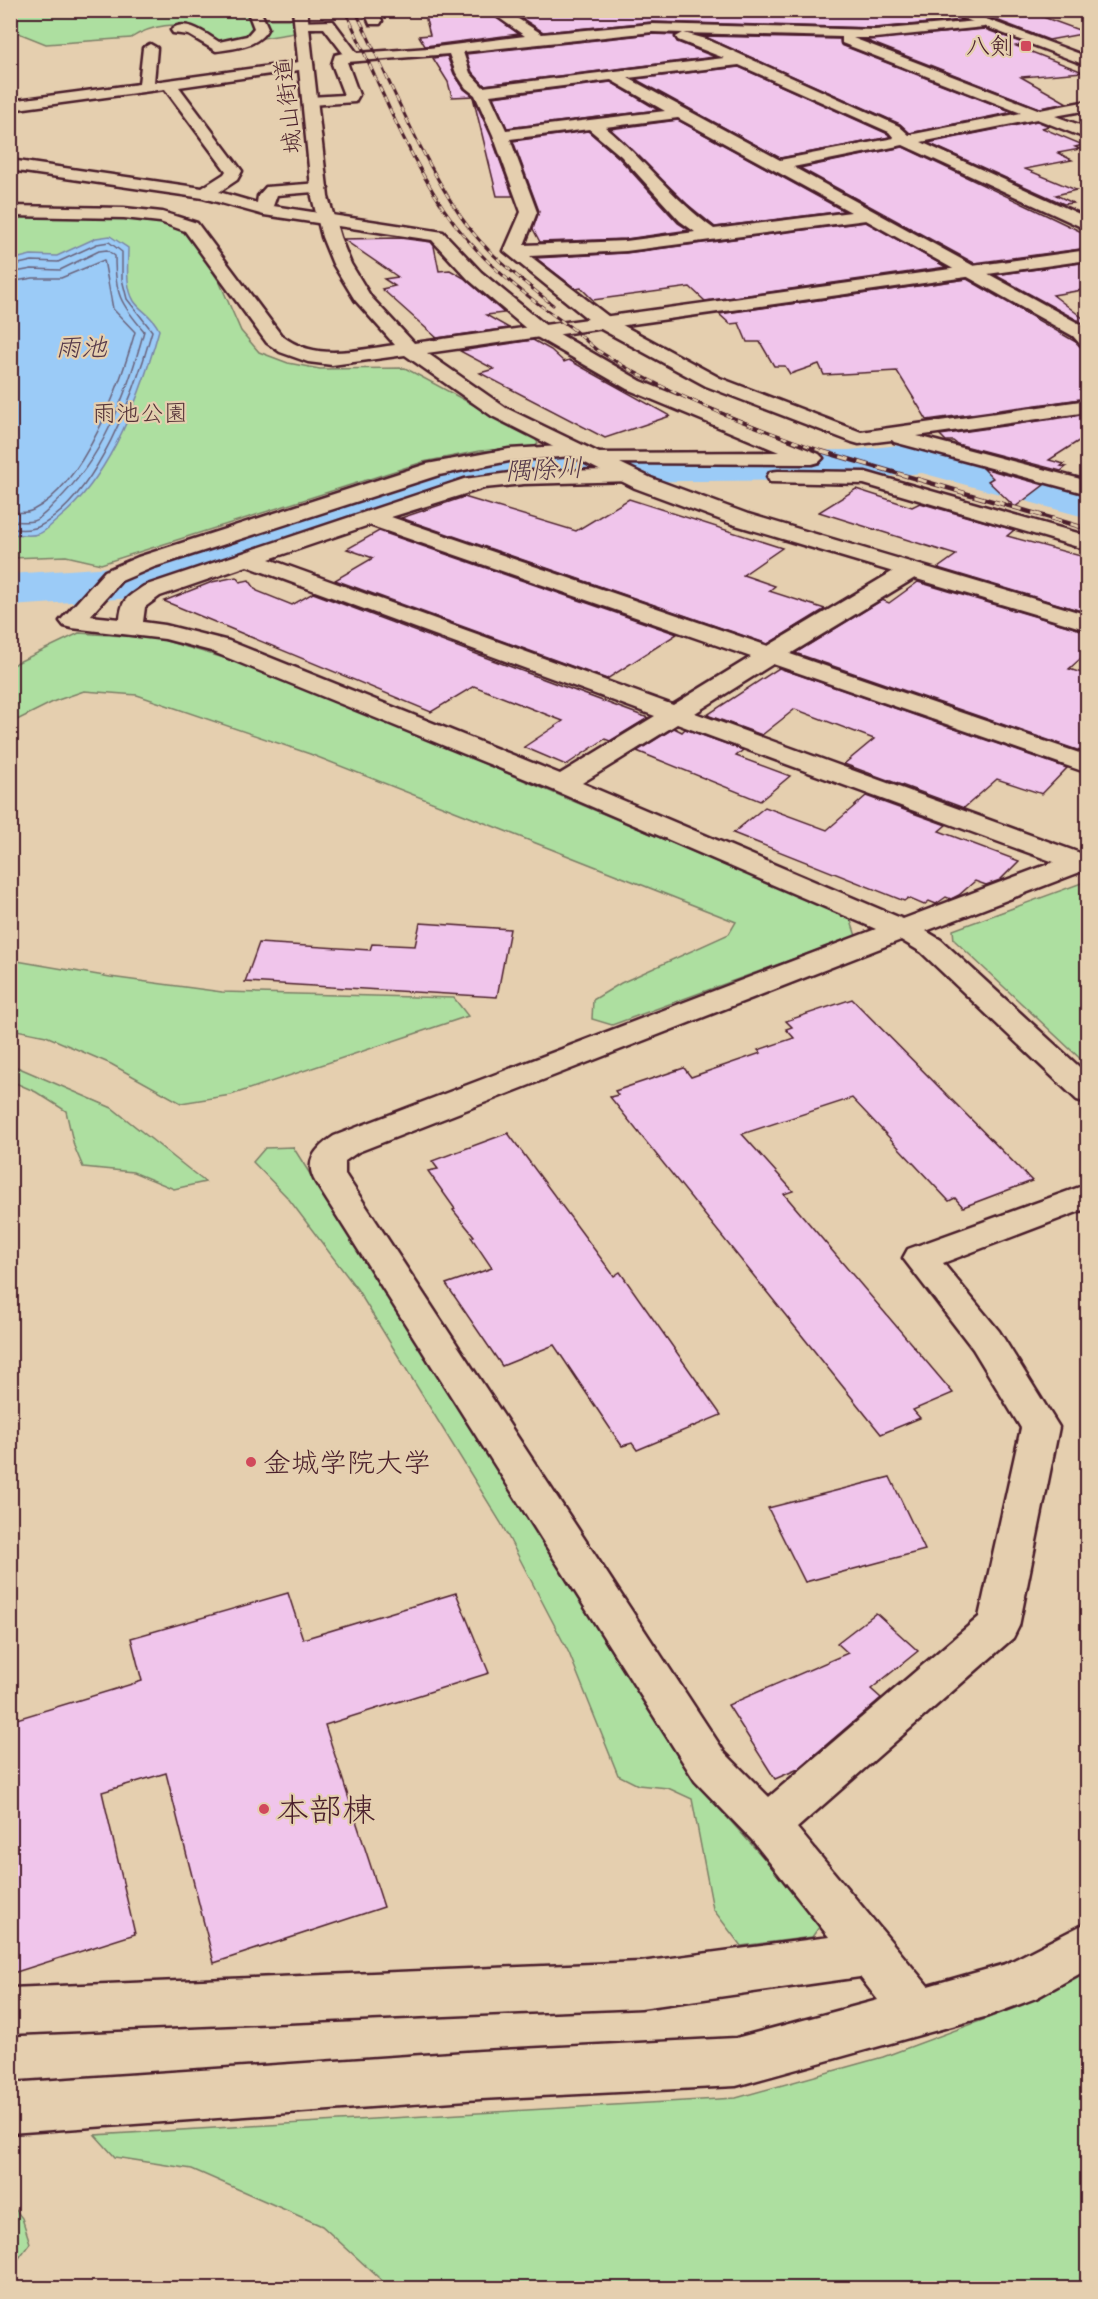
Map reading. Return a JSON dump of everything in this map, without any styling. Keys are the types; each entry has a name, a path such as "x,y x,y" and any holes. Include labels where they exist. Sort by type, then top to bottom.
{"street":[{"path":"494,10 539,38"},
{"path":"948,10 1088,62"},
{"path":"238,15 252,23 256,17"},
{"path":"639,16 652,28 701,42 742,60 894,129 906,141 1088,225"},
{"path":"178,30 192,31 216,47 254,39 259,34 256,17"},
{"path":"301,18 328,24 350,50 351,57"},
{"name":"城山街道","path":"301,18 320,192 326,220 342,264 364,300 410,350 500,412 605,464 740,519 1088,623"},
{"path":"791,18 1088,134"},
{"path":"310,101 350,99 352,95 339,64 340,58 429,52 455,47 652,28 874,34 984,23"},
{"path":"455,47 463,73 477,90 482,92 742,60"},
{"path":"146,87 150,48"},
{"path":"14,104 306,65"},
{"path":"614,75 677,114 777,165 1085,335"},
{"path":"169,84 234,171 231,177 205,194"},
{"path":"482,92 501,135 529,213 513,251"},
{"path":"777,165 1088,105"},
{"path":"501,135 594,126 677,114"},
{"path":"594,126 627,153 686,217 711,235"},
{"path":"10,165 205,194 264,210 437,236 475,276 542,332 634,385 812,458 605,464 490,479 369,517 152,591 133,604 131,627"},
{"path":"264,210 266,196 272,191 320,192"},
{"path":"10,212 124,213 162,217 191,227 274,339 286,349 310,357 332,359 606,324 1088,255"},
{"path":"513,251 626,246 866,215"},
{"path":"513,251 606,324 713,382 859,438 1088,406"},
{"path":"888,435 1088,488"},
{"path":"1088,543 865,477 605,464 509,455 435,469 146,562 113,576 72,621 131,627 220,646 562,784 904,930 931,946 1088,1093"},
{"path":"369,517 1088,765"},
{"path":"249,559 1084,861"},
{"path":"562,784 676,715 770,654 910,571"},
{"path":"919,2013 768,1826 704,1756 328,1175 328,1156 346,1144 463,1098 1084,861"},
{"path":"768,1826 998,1626 1040,1427 986,1340 920,1258 1088,1195"},
{"path":"10,2108 469,2076 736,2062 988,1994 1019,1982 1088,1944"},
{"path":"10,2011 641,1984 871,1953"}],"green space":[{"path":"10,11 252,11 240,12 252,19 298,19 314,30 219,45 200,30 174,25 147,30 131,38 46,44 11,30"},
{"name":"雨池公園","path":"10,216 115,216 151,219 169,224 188,233 220,283 241,331 259,352 288,363 320,369 405,368 535,438 538,443 536,446 480,451 423,462 101,564 66,556 11,558"},
{"path":"79,633 156,638 258,668 850,918 856,936 612,1025 592,1019 593,1000 621,983 729,934 736,922 310,754 137,695 84,691 55,701 11,723 10,666"},
{"path":"1088,881 1087,1065 954,940 953,930"},
{"path":"11,960 110,977 222,992 454,998 468,1016 231,1095 181,1103 111,1064 46,1036 11,1029"},
{"path":"10,1064 112,1108 205,1182 174,1189 133,1172 83,1167 74,1146 66,1111 36,1092 11,1081"},
{"path":"293,1147 691,1777 822,1923 812,1937 741,1946 713,1909 692,1799 668,1788 638,1785 618,1775 569,1653 501,1523 357,1289 288,1198 253,1162 265,1148"},
{"path":"1087,1968 1087,2288 390,2288 322,2226 192,2169 115,2157 95,2135 736,2098 883,2057 1023,2005"},
{"path":"11,2204 22,2218 30,2243 11,2269"}],"water":[{"name":"雨池","path":"110,236 128,248 131,295 159,330 152,355 121,434 93,482 75,503 47,529 31,535 11,534 11,260 31,255 57,256 96,238"}],"building":[{"path":"486,10 519,34 425,46 419,36 430,35 425,16"},
{"path":"509,10 940,10 962,20 875,28 652,22 543,32"},
{"path":"970,10 1024,10 1087,33 1049,40"},
{"path":"985,29 1025,44 1016,46 1083,72 1021,77 1067,103 1040,108 865,40"},
{"path":"652,34 675,35 677,42 715,57 484,85 472,72 466,54"},
{"path":"703,36 840,39 841,45 1013,112 910,133 900,124"},
{"path":"447,56 454,74 464,89 473,96 452,97 448,82 433,58"},
{"path":"739,67 888,134 890,137 780,158 635,79"},
{"path":"611,82 658,110 507,128 493,97"},
{"path":"473,97 491,136 513,196 497,196"},
{"path":"678,120 844,211 715,227 687,204 610,129"},
{"path":"1037,121 1049,126 1042,128 1083,145 1075,147 1080,149 1058,153 1072,160 1025,169 1076,190 1056,195 1073,203 1064,204 928,143"},
{"path":"588,131 619,158 678,223 689,230 626,239 540,242 533,229 539,211 513,141"},
{"path":"903,147 1088,235 1088,248 974,263 800,168"},
{"path":"866,222 946,267 705,301 690,287 593,300 581,288 576,289 536,258 626,253"},
{"path":"400,238 431,242 434,246 439,271 450,270 464,278 504,313 486,315 509,328 437,338 382,289 395,286 384,279 398,277 343,239"},
{"path":"1088,262 1088,289 1053,295 1088,322 1088,326 995,275"},
{"path":"967,279 1088,349 1088,398 927,420 897,371 824,375 819,364 790,374 785,366 774,366 760,342 747,342 739,323 730,324 719,314"},
{"path":"533,340 551,350 564,362 569,360 670,416 605,438 480,373 494,369 460,351"},
{"path":"1088,414 1088,435 1049,460 1064,464 1061,466 1066,467 1061,471 946,441 940,435"},
{"path":"983,468 1044,485 1015,507 988,481 993,478"},
{"path":"856,489 912,507 920,503 1014,530 1007,536 1088,558 1088,613 938,568 956,555 819,512"},
{"path":"464,497 576,531 629,499 782,548 743,575 775,586 769,591 825,609 768,644 401,518"},
{"path":"379,531 677,634 607,679 335,580 373,558 347,549"},
{"path":"236,577 240,582 249,580 257,591 292,605 313,593 648,718 610,741 605,739 566,765 524,747 563,721 474,686 431,712 164,601 212,582"},
{"path":"918,582 1088,632 1088,652 1069,669 1088,675 1088,747 1083,752 795,653 882,600 889,603"},
{"path":"779,668 1067,768 1042,794 997,779 964,808 844,764 874,739 795,709 762,735 707,715"},
{"path":"674,728 682,732 685,729 743,750 736,756 790,776 760,801 637,751"},
{"path":"866,796 946,825 939,831 1019,861 1000,880 986,885 975,881 951,899 946,897 936,904 929,901 924,905 908,898 904,901 733,833 765,807 827,830"},
{"path":"420,923 510,929 497,997 245,982 259,943 370,950 372,944 415,946"},
{"path":"852,999 1032,1181 963,1207 955,1198 949,1201 852,1098 742,1134 793,1191 784,1194 953,1393 913,1410 920,1418 881,1434 610,1097 618,1095 615,1091 684,1068 691,1077 761,1053 758,1050 794,1038 786,1029 792,1027 786,1021"},
{"path":"508,1133 614,1276 620,1272 721,1415 637,1450 632,1443 622,1446 554,1345 502,1366 446,1284 492,1268 471,1237 474,1236 453,1210 455,1209 428,1171 438,1169 432,1161"},
{"path":"890,1477 925,1550 805,1582 768,1508"},
{"name":"本部棟","path":"288,1593 303,1639 456,1593 489,1673 325,1725 384,1907 214,1963 166,1773 102,1792 135,1934 10,1974 10,1721 142,1681 131,1638"},
{"path":"876,1613 918,1651 871,1689 881,1698 798,1769 775,1779 728,1705 848,1653 837,1643"}],"waterway":[{"name":"隅除川","path":"10,590 133,582 412,490 490,472 552,467 849,465 923,458 1088,503"}],"railway":[{"path":"345,10 391,111 429,185 470,243 499,272 597,350 624,366 708,408 825,452"},
{"path":"355,10 418,142 461,217 492,253 553,305"},
{"path":"821,451 1088,529"}],"place":[{"name":"八剣","path":"1026,46"},
{"name":"金城学院大学","path":"251,1462"},
{"name":"本部棟","path":"264,1809"}]}
